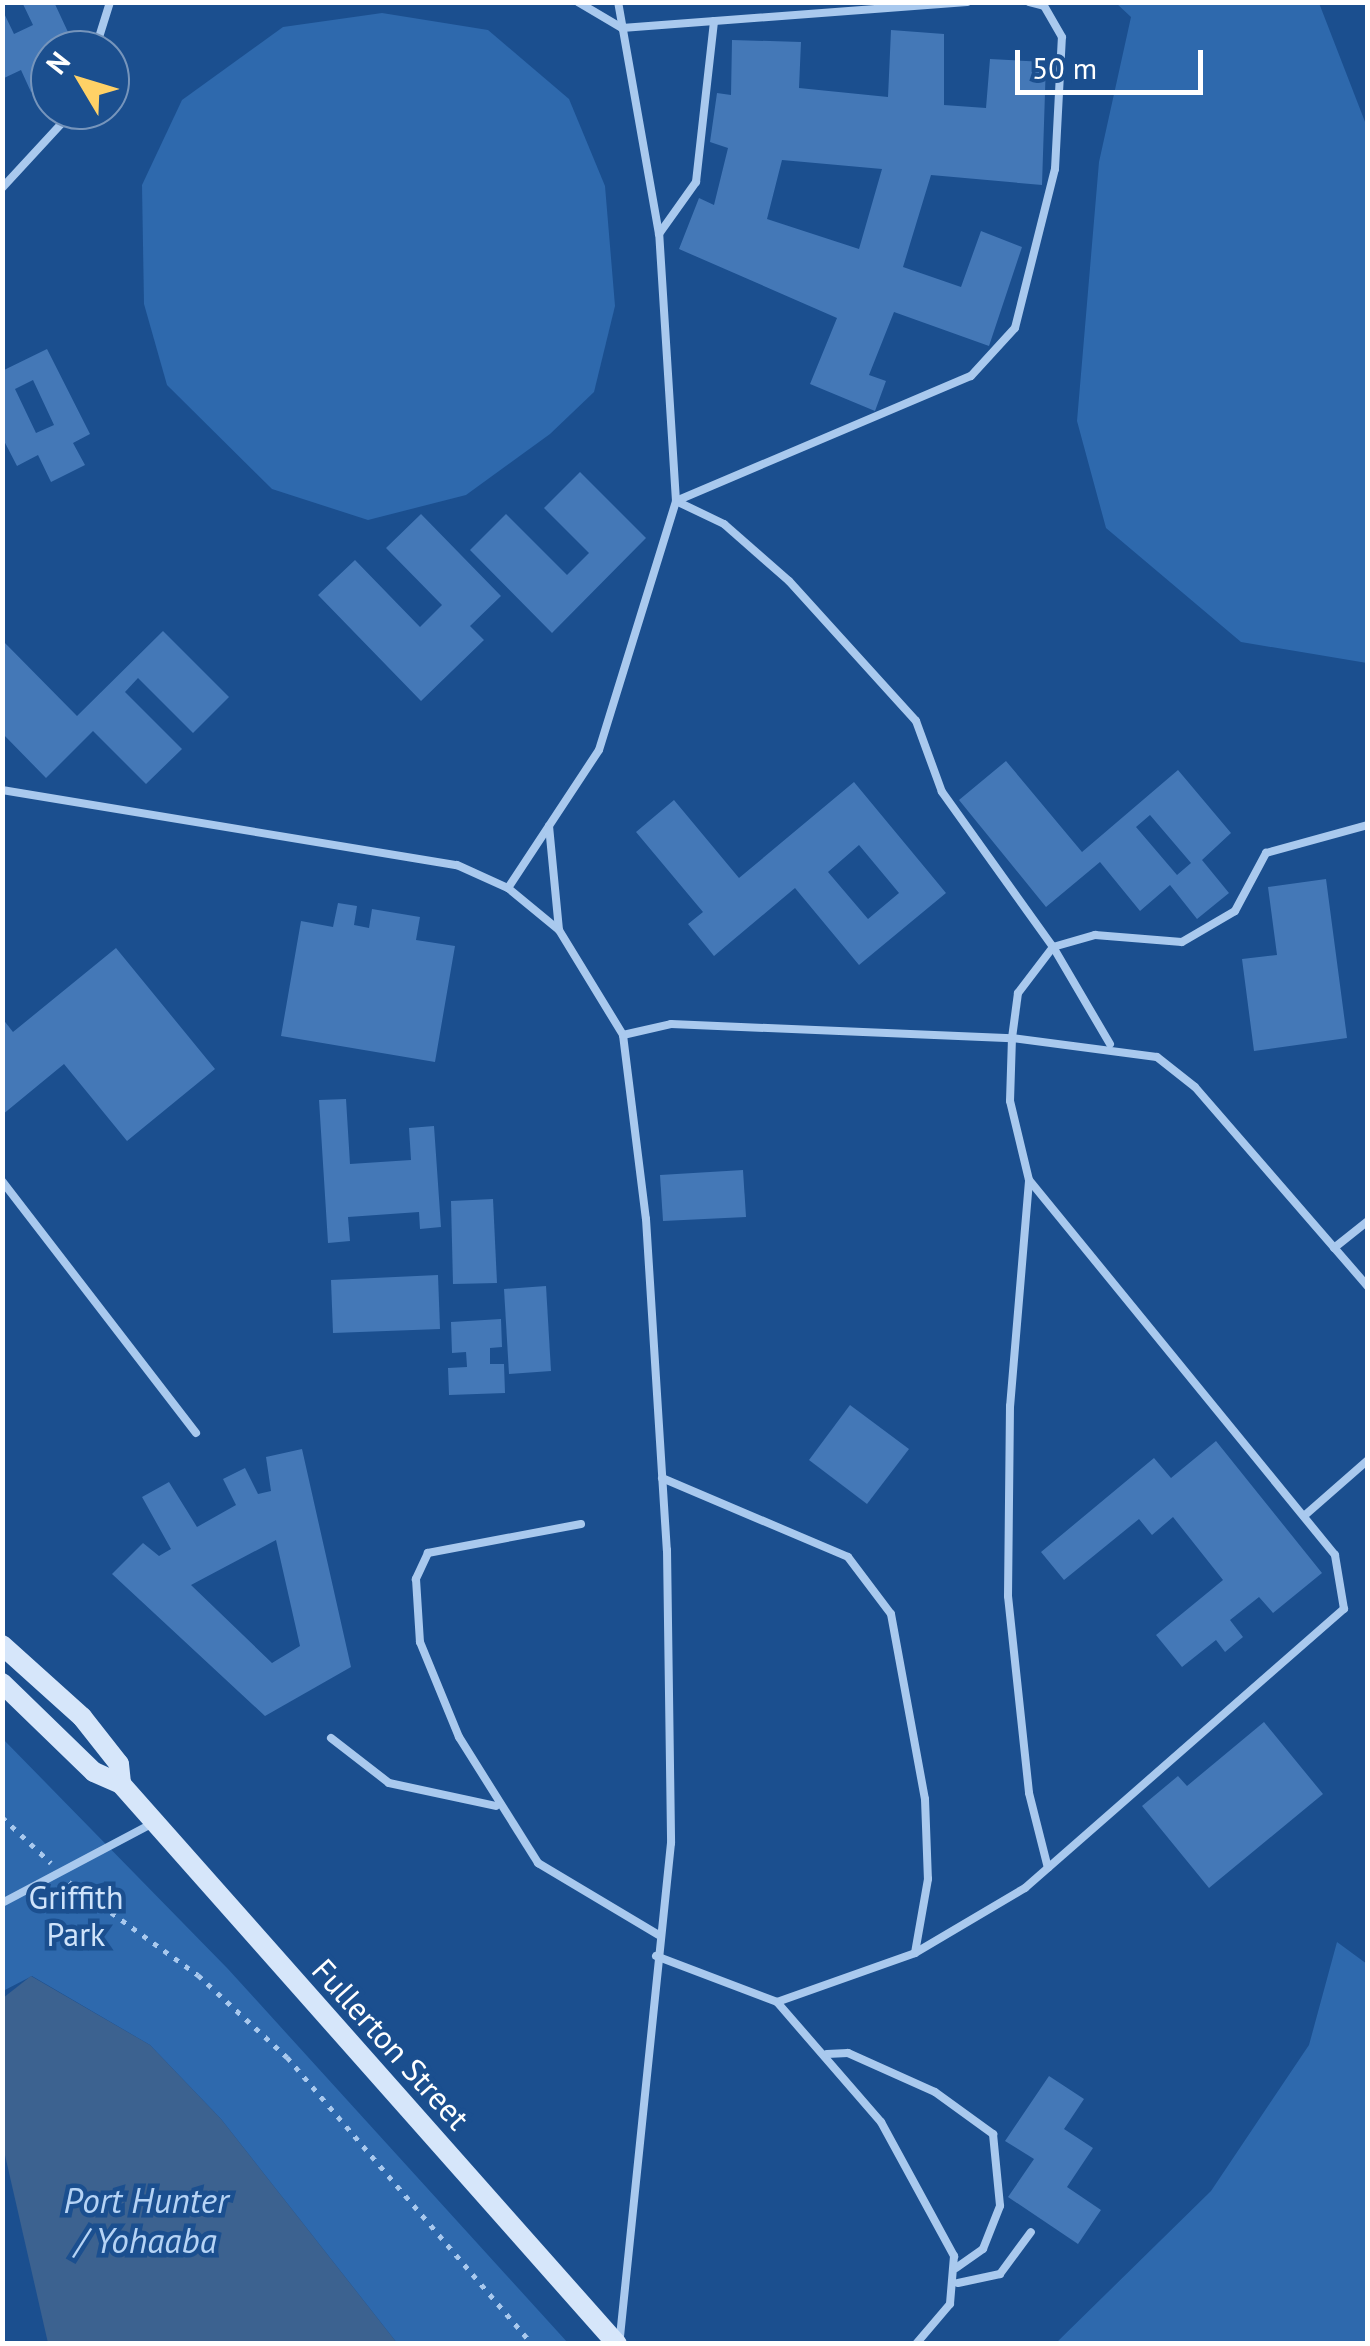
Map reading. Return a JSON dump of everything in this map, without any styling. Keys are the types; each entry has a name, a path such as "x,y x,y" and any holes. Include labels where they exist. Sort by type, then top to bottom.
{"main road":[{"name":"Fullerton Street","path":"2,1645 82,1717 119,1764 122,1784"},
{"name":"Fullerton Street","path":"2,1683 94,1772 122,1784 618,2344"}],"lane":[{"path":"578,2 622,28 967,2"},
{"path":"508,888 600,750 676,502 659,234 618,2"},
{"path":"676,502 971,376 994,356 1028,292 1055,169 1062,37 1044,6 1030,2"},
{"path":"101,30 109,3"},
{"path":"659,234 696,182 714,21"},
{"path":"2,188 56,130"},
{"path":"676,502 724,524 789,581 905,708 942,792 1052,947 1110,1044"},
{"path":"2,790 426,857 508,888 559,930 622,1035 646,1219 662,1478 670,1843 618,2344"},
{"path":"1048,1868 1029,1792 1008,1596 1010,1406 1029,1180 1010,1100 1012,1038 1024,981 1052,947 1095,935 1182,942 1234,911 1266,853 1368,825"},
{"path":"549,826 559,930"},
{"path":"622,1035 671,1024 1012,1038 1110,1044 1157,1057 1195,1087 1368,1287"},
{"path":"777,2002 914,1953 1048,1868 1344,1609 1335,1555 1029,1180"},
{"path":"2,1181 196,1434"},
{"path":"1334,1248 1368,1222"},
{"path":"1304,1516 1368,1460"},
{"path":"662,1478 848,1557 876,1585 905,1660 925,1799 928,1878 914,1953"},
{"path":"580,1524 428,1553 416,1578 429,1670 496,1806 538,1862 659,1935"},
{"path":"330,1738 388,1783 496,1806"},
{"path":"2,1903 155,1822"},
{"path":"656,1956 777,2002 827,2054 882,2122 956,2268 958,2283 916,2344"},
{"path":"827,2054 848,2054 935,2092 993,2134 1000,2206 983,2249 956,2268"},
{"path":"958,2283 1000,2274 1031,2232"}],"path":[{"path":"2,1817 60,1873 198,1975 287,2057 532,2344"}],"green space":[{"path":"1116,3 1319,3 1367,127 1367,663 1241,642 1106,528 1077,421 1099,162 1131,17"},
{"path":"382,13 488,30 569,99 605,186 615,306 594,392 550,434 466,495 368,520 272,489 167,385 144,304 142,185 182,100 283,27"},
{"name":"Griffith Park","path":"2,1738 228,1969 568,2343 397,2343 221,2119 150,2045 32,1976 3,1991"},
{"path":"1337,1942 1367,1964 1367,2343 1056,2343 1211,2191 1309,2045"}],"water":[{"name":"Port Hunter / Yohaaba","path":"31,1976 150,2045 221,2119 397,2343 48,2343 2,2142 3,1998"}],"building":[{"path":"22,2 54,2 67,30 30,30 30,90 21,70 2,79 2,9 14,34 33,25"},
{"path":"891,30 944,34 944,105 986,108 990,59 1046,62 1042,185 931,175 903,267 961,287 981,231 1022,247 989,346 894,312 869,375 886,381 875,411 810,384 837,318 679,249 699,198 714,205 728,148 710,142 717,93 731,95 732,40 801,42 799,88 888,97","holes":["782,160 882,169 859,249 767,219"]},
{"path":"47,349 90,434 73,443 85,465 51,482 38,455 17,466 2,437 2,371","holes":["33,380 54,425 36,433 15,389"]},
{"path":"580,472 646,538 552,633 470,550 506,514 567,575 589,553 544,508"},
{"path":"421,514 501,596 470,626 484,640 421,701 318,595 355,560 420,627 442,605 386,548"},
{"path":"163,631 229,697 193,733 138,678 125,692 182,749 146,784 93,731 46,778 2,733 2,640 77,716"},
{"path":"1006,761 1082,852 1178,770 1231,833 1202,860 1229,893 1197,919 1170,885 1140,911 1100,862 1046,907 959,800","holes":["1150,815 1191,863 1177,875 1136,827"]},
{"path":"854,782 946,893 859,965 795,888 714,956 688,924 703,912 636,832 674,800 739,878","holes":["859,845 899,893 868,919 828,872"]},
{"path":"1326,879 1347,1038 1254,1051 1242,959 1277,955 1268,887"},
{"path":"338,903 357,906 354,925 369,928 372,909 420,917 416,940 455,946 435,1062 281,1036 301,921 333,927"},
{"path":"116,948 215,1069 127,1141 64,1064 2,1115 2,1018 13,1032"},
{"path":"346,1099 350,1164 411,1160 409,1128 434,1126 441,1227 420,1229 419,1212 348,1217 350,1241 328,1243 319,1100"},
{"path":"743,1170 746,1217 663,1221 660,1175"},
{"path":"493,1199 497,1283 453,1284 451,1201"},
{"path":"438,1275 440,1329 333,1333 331,1280"},
{"path":"546,1286 551,1371 509,1374 504,1289"},
{"path":"501,1319 502,1347 490,1348 490,1364 504,1364 505,1393 449,1395 448,1368 467,1367 466,1352 452,1353 451,1322"},
{"path":"850,1405 909,1449 867,1504 809,1460"},
{"path":"1216,1441 1322,1573 1273,1613 1259,1597 1230,1620 1243,1637 1225,1652 1216,1640 1182,1667 1156,1635 1223,1580 1173,1517 1152,1535 1139,1519 1064,1580 1041,1552 1154,1458 1171,1478"},
{"path":"302,1449 351,1667 265,1716 112,1574 143,1543 159,1556 171,1549 142,1497 169,1482 197,1527 236,1505 223,1479 245,1468 258,1494 271,1491 266,1457","holes":["276,1540 300,1646 272,1663 191,1585"]},
{"path":"1264,1722 1323,1794 1209,1888 1142,1806 1178,1776 1187,1786"},
{"path":"1049,2076 1084,2099 1064,2129 1093,2148 1067,2187 1101,2210 1078,2244 1008,2197 1034,2159 1005,2141"}]}
